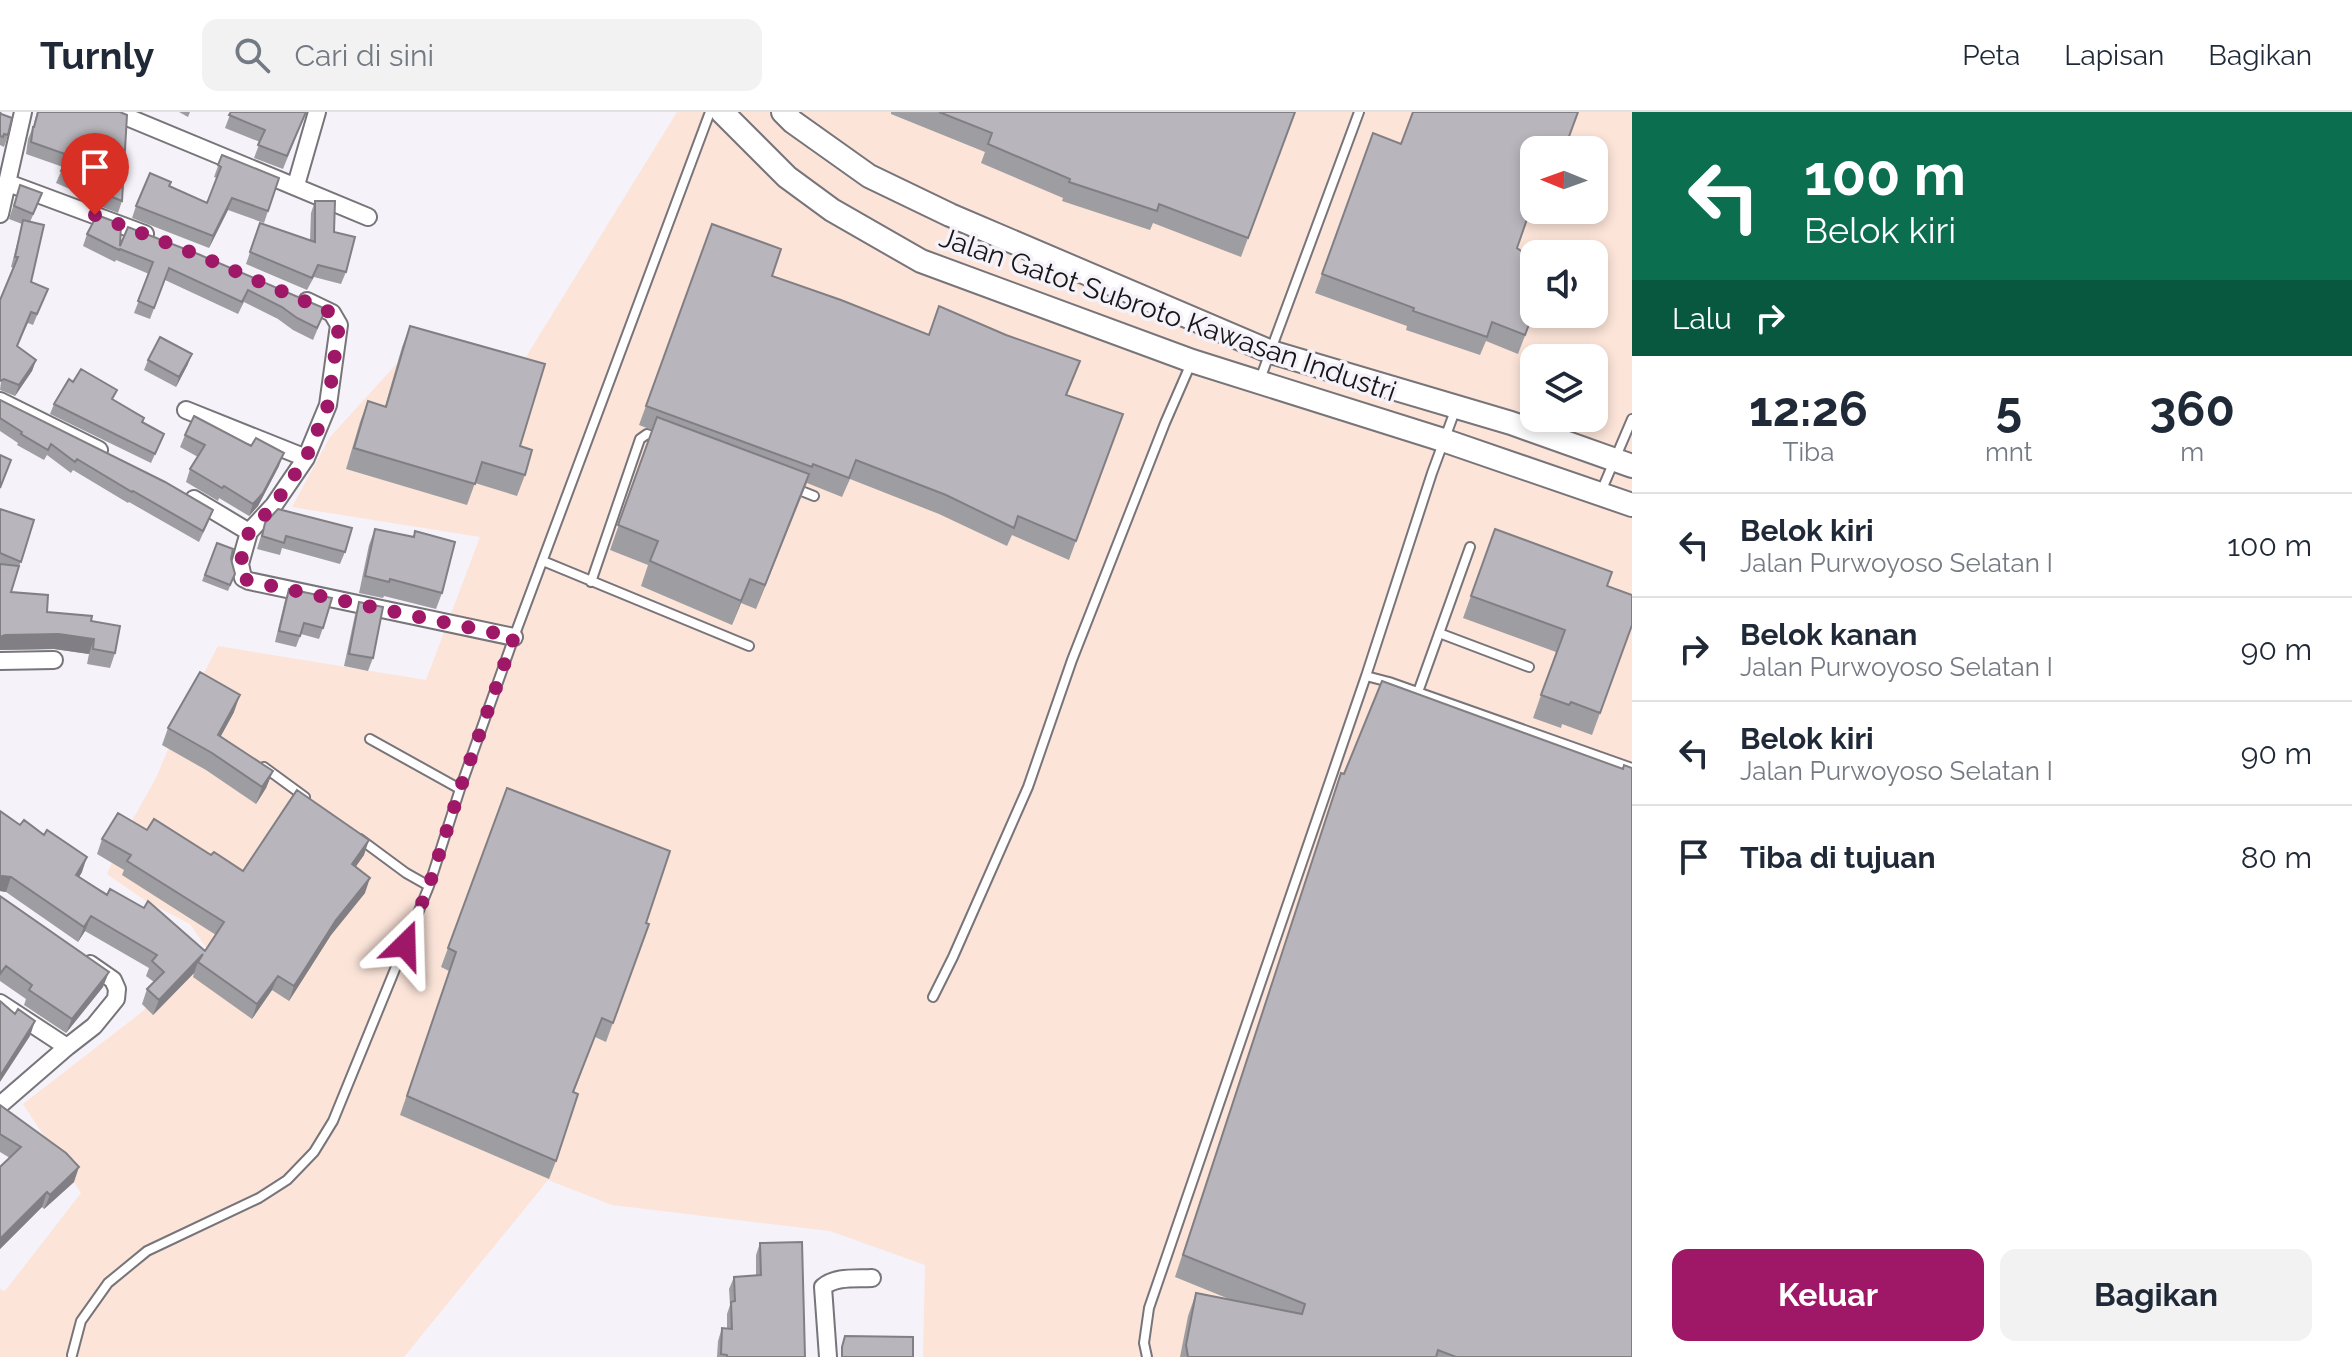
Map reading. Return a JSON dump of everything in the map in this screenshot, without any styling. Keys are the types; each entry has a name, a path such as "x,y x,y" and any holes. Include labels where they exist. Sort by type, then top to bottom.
{"street":[{"path":"0,214 23,112"},
{"path":"115,112 368,217"},
{"path":"296,185 317,112"},
{"name":"Jalan Gatot Subroto Kawasan Industri","path":"722,112 787,177 809,194 921,261 1192,361 1443,440 1632,505"},
{"name":"Jalan Gatot Subroto Kawasan Industri","path":"783,112 869,176 950,215 1271,352 1511,423 1624,463"},
{"path":"8,183 157,239"},
{"path":"295,297 332,313 339,325 328,405 306,458 274,505 249,532 240,564 243,578 514,637"},
{"path":"0,401 111,456"},
{"path":"186,410 306,458"},
{"path":"178,490 249,532"},
{"path":"0,661 54,660"},
{"path":"4,1111 67,1047 94,1026 116,999 117,989 113,980 75,953"},
{"path":"0,1003 67,1047"},
{"path":"828,1357 823,1287 837,1280 872,1278"}],"lane":[{"path":"72,1355 81,1321 108,1283 147,1251 259,1198 287,1180 314,1152 333,1121 429,886 514,637 710,112"},
{"path":"1259,382 1359,112"},
{"path":"933,997 1028,787 1077,645 1192,361"},
{"path":"1147,1357 1144,1343 1149,1308 1366,676 1443,440 1457,407"},
{"path":"1600,495 1624,463 1632,419"},
{"path":"591,582 640,439 647,434 667,440"},
{"path":"785,485 814,496"},
{"path":"1418,692 1470,547"},
{"path":"543,561 749,646"},
{"path":"1439,633 1529,667"},
{"path":"1366,676 1632,768"},
{"path":"370,739 460,789"},
{"path":"252,758 309,800"},
{"path":"356,836 429,886"}],"shaded area":[{"path":"677,112 1632,112 1632,1357 923,1357 925,1265 830,1231 612,1205 548,1180 404,1357 0,1357 0,1289 5,1291 81,1193 23,1104 142,1012 178,970 207,949 190,924 146,901 107,874 218,646 426,680 480,537 292,507 330,437 422,336 526,357"}],"building":[{"path":"0,112 12,118 8,135 4,134 3,137 0,136"},
{"path":"38,112 120,112 127,115 122,201 61,171 68,155 31,142"},
{"path":"231,112 306,112 287,156 258,145 265,130 229,115"},
{"path":"939,112 1295,112 1248,238 1159,204 1157,211 1069,182 1070,179 988,144 992,133"},
{"path":"1413,112 1578,112 1569,136 1520,136 1520,224 1525,224 1517,248 1520,250 1520,328 1528,328 1525,335 1492,322 1487,337 1322,274 1373,133 1401,144"},
{"path":"222,155 279,178 268,211 232,198 213,236 136,206 150,173 171,182 169,186 207,203 221,167 218,165"},
{"path":"20,185 42,193 33,214 14,206"},
{"path":"315,201 335,201 334,232 355,237 346,272 318,265 312,278 250,252 260,223 315,242"},
{"path":"97,215 121,224 120,246 128,227 326,309 317,328 248,290 242,302 169,268 154,308 138,301 153,262 87,234"},
{"path":"23,220 44,225 31,282 48,289 37,314 31,312 17,346 36,360 19,385 4,379 0,381 0,300 18,257 15,257"},
{"path":"712,224 781,249 772,276 929,335 939,306 1006,335 1080,361 1066,395 1123,414 1076,541 1018,516 1014,528 946,495 856,460 849,478 646,406"},
{"path":"410,326 545,364 520,446 532,450 525,475 482,462 475,484 354,448 368,401 386,407"},
{"path":"160,337 192,354 179,377 148,360"},
{"path":"81,369 117,390 112,399 164,434 155,454 54,404 69,379 73,382"},
{"path":"0,400 165,482 213,510 203,531 77,459 75,462 51,444 48,450 21,434 0,418"},
{"path":"194,416 251,446 256,438 284,453 263,493 253,504 190,469 205,445 185,435"},
{"path":"657,417 809,474 765,585 750,579 741,601 650,561 658,541 618,525"},
{"path":"0,455 11,460 0,488"},
{"path":"0,509 34,520 21,562 0,553"},
{"path":"278,509 352,528 345,552 286,536 284,543 262,536 265,523"},
{"path":"375,529 414,537 415,531 455,542 442,593 390,579 389,582 365,576"},
{"path":"1495,529 1612,572 1607,586 1632,595 1632,625 1600,713 1541,695 1565,630 1471,596"},
{"path":"217,543 233,549 231,559 235,574 230,585 205,575"},
{"path":"0,564 19,566 11,592 48,595 47,612 92,616 91,621 120,626 115,653 93,649 94,639 59,634 0,637"},
{"path":"289,589 332,598 323,628 304,623 300,636 279,631"},
{"path":"359,602 383,607 373,658 349,654"},
{"path":"200,672 240,695 218,735 273,771 262,787 168,728"},
{"path":"1382,681 1623,769 1624,765 1632,768 1632,1357 1456,1357 1438,1350 1436,1357 1188,1357 1186,1345 1196,1293 1302,1314 1305,1304 1183,1255 1341,773 1344,774"},
{"path":"507,788 670,851 646,923 649,924 613,1023 602,1018 573,1092 578,1094 556,1161 407,1096 456,952 448,948"},
{"path":"297,790 369,840 352,864 370,878 336,920 294,986 278,976 257,1004 198,962 203,954 159,1000 147,989 164,972 152,961 157,955 91,916 84,927 11,877 0,877 0,811 20,825 24,820 44,835 47,830 87,857 76,875 107,895 110,889 144,908 148,901 205,951 224,922 127,861 131,855 102,839 118,813 147,830 154,819 243,871"},
{"path":"0,896 109,972 72,1019 29,990 32,985 6,966 0,974"},
{"path":"0,1001 15,1014 18,1009 35,1021 0,1076"},
{"path":"0,1105 66,1153 79,1167 50,1195 47,1192 0,1239 0,1167 21,1147 0,1134"},
{"path":"802,1242 805,1357 727,1357 721,1354 722,1328 732,1329 734,1277 761,1275 760,1243"},
{"path":"845,1336 913,1337 913,1357 842,1357"}],"route":[{"path":"95,215 198,255 332,313 337,319 339,325 328,405 306,458 274,505 249,532 240,564 243,578 514,637 429,886 405,945"}]}
